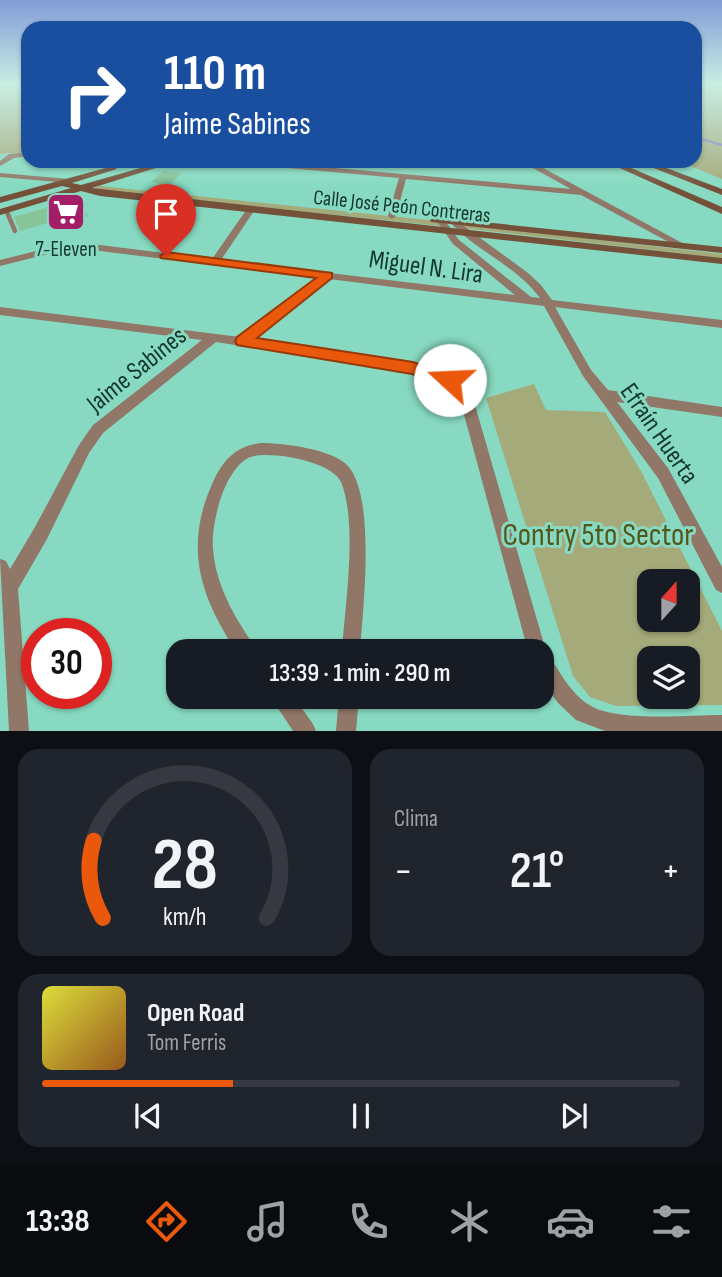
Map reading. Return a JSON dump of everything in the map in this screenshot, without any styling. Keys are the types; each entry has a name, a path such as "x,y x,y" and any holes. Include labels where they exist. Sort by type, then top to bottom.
{"street":[{"path":"0,164 12,156 21,154"},
{"path":"0,200 115,168"},
{"path":"3,211 149,168"},
{"path":"306,168 586,193"},
{"path":"538,168 681,245"},
{"path":"623,168 722,211"},
{"path":"631,168 656,184"},
{"path":"642,168 722,204"},
{"path":"660,168 722,190"},
{"path":"673,168 722,190"},
{"path":"0,175 62,182 78,189"},
{"path":"392,216 402,177"},
{"name":"Calle José Peón Contreras","path":"62,182 440,220 463,232 722,261"},
{"name":"Calle José Peón Contreras","path":"78,189 251,208 722,250"},
{"path":"215,262 251,208"},
{"path":"449,226 468,253 531,303 551,309 722,324"},
{"name":"Efraín Huerta","path":"463,232 520,273 551,309 587,373 663,473 722,584"},
{"name":"Miguel N. Lira","path":"0,263 43,251 76,246 328,275 531,303"},
{"path":"242,341 328,275"},
{"path":"0,311 242,341 436,374 455,386 468,405 534,639"},
{"name":"Jaime Sabines","path":"9,587 84,449 98,429 214,338"},
{"path":"604,395 722,412"},
{"path":"240,639 213,591 204,558 204,531 209,502 234,460 247,452 258,450 317,457 336,465 346,475 353,496 355,527 351,639"},
{"path":"0,567 9,587 19,731"},
{"path":"554,679 580,712 613,726 722,725"},
{"path":"290,709 306,731"},
{"path":"346,731 348,709"}],"lane":[{"path":"3,211 15,231"}],"green space":[{"path":"0,119 21,119 21,152 0,154"},
{"path":"702,119 722,119 722,179 695,168 702,168"},
{"path":"100,186 438,221 440,226 93,189"},
{"path":"461,224 722,254 722,258 462,228"},
{"name":"Contry 5to Sector","path":"534,384 546,410 605,412 641,471 691,569 637,569 637,632 700,632 700,588 722,631 722,705 700,705 700,646 637,646 637,706 616,706 590,697 573,676 486,398"}],"building":[{"path":"163,171 181,173 170,185 151,182"},
{"path":"79,203 89,217 71,216 20,231 14,217 52,206 54,210"}],"waterway":[{"path":"702,139 722,145"}],"place":[{"name":"7-Eleven","path":"66,212"}],"route":[{"path":"166,256 328,275 242,341 413,368 450,380"}]}
